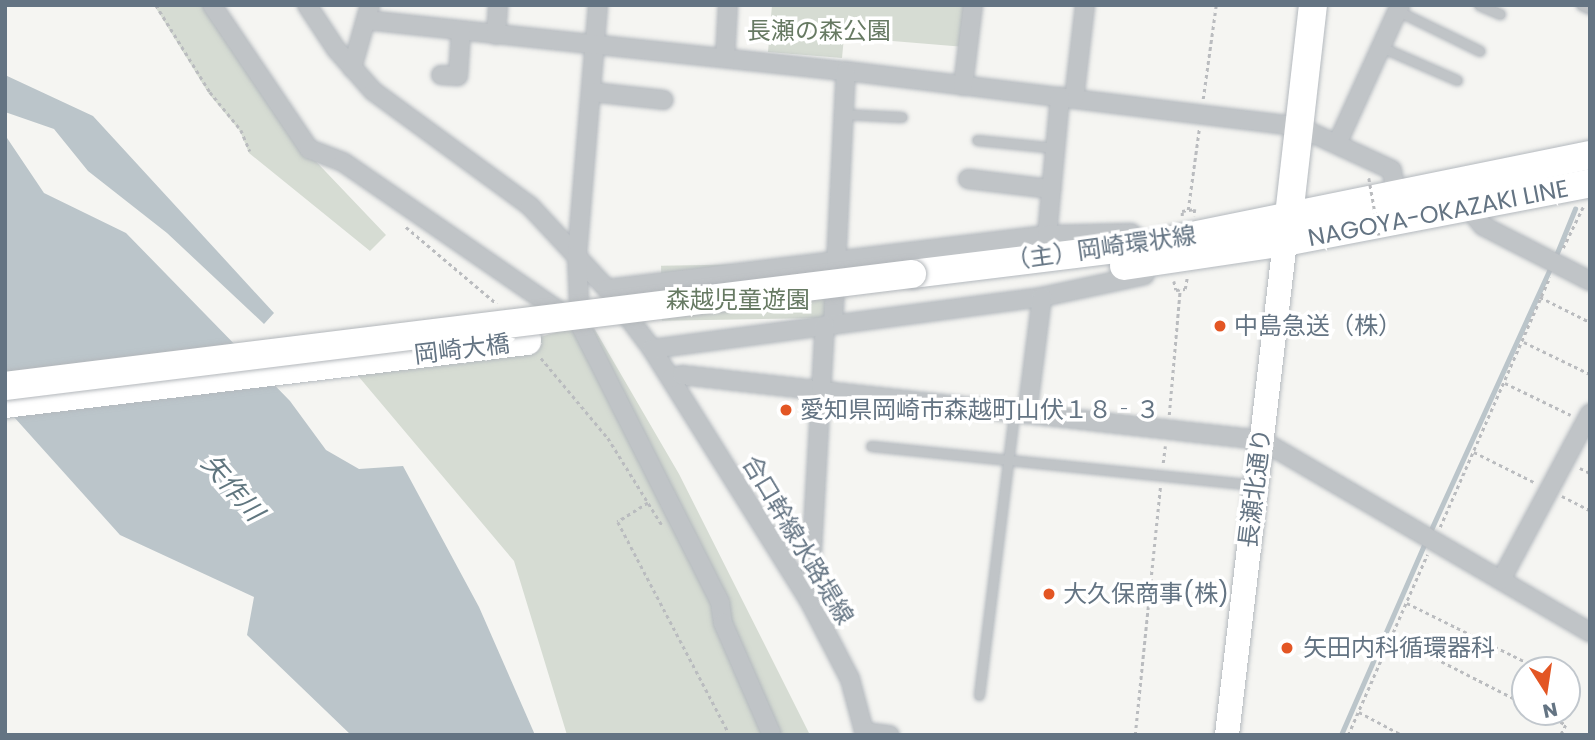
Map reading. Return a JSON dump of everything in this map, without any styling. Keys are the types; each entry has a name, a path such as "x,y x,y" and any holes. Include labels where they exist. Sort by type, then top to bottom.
{"main road":[{"path":"1287,229 1313,5"},
{"name":"NAGOYA-OKAZAKI LINE","path":"1287,229 1396,194 1590,155"},
{"name":"NAGOYA-OKAZAKI LINE","path":"1287,229 1587,193"},
{"name":"（主）岡崎環状線","path":"915,283 1148,245 1287,229"},
{"name":"（主）岡崎環状線","path":"915,283 1182,271 1287,229"},
{"name":"岡崎大橋","path":"5,404 527,341 915,283"},
{"name":"岡崎大橋","path":"5,386 915,283"}],"street":[{"path":"212,5 309,149 343,162 580,325"},
{"path":"307,5 352,68 373,91 530,206 577,255"},
{"path":"496,35 498,5"},
{"path":"598,5 577,255 580,325 720,602 723,623 772,735"},
{"path":"724,58 728,5"},
{"path":"963,86 973,5"},
{"path":"1047,235 1056,148 1085,5"},
{"path":"1337,144 1399,8"},
{"path":"352,68 368,13 461,31 846,71 1299,127 1392,170 1396,194"},
{"path":"441,75 458,76 461,31"},
{"path":"809,600 846,71"},
{"path":"592,92 664,100"},
{"path":"968,179 1051,189"},
{"path":"1468,208 1483,226 1590,281"},
{"name":"長瀬北通り","path":"1227,735 1287,229"},
{"path":"607,289 1047,235 1131,233 1148,245"},
{"name":"合口幹線水路堤線","path":"577,255 607,289 652,349 809,600 850,679 865,733"},
{"path":"652,349 1042,297 1153,273 1182,271"},
{"path":"1021,413 1042,297"},
{"path":"671,378 682,375 823,393 1261,440 1590,632"},
{"path":"1501,580 1587,418"},
{"path":"865,733 890,735"}],"lane":[{"path":"1479,5 1500,14"},
{"path":"1581,5 1590,9"},
{"path":"1399,8 1480,51"},
{"path":"1381,47 1457,80"},
{"path":"844,114 902,117"},
{"path":"976,140 1056,148"},
{"path":"979,695 1009,458 1021,413"},
{"path":"871,446 1255,485"}],"path":[{"path":"156,5 210,92 241,130 250,152"},
{"path":"1188,210 1216,5"},
{"path":"1368,178 1379,235"},
{"path":"1563,250 1587,193"},
{"path":"1182,211 1195,209"},
{"path":"403,224 487,291 503,311"},
{"path":"1182,271 1185,289 1176,289 1182,271"},
{"path":"1348,735 1551,274"},
{"path":"1167,429 1180,289"},
{"path":"1540,297 1590,323"},
{"path":"527,341 608,438 668,536"},
{"path":"1523,341 1590,374"},
{"path":"1505,383 1587,418"},
{"path":"1474,452 1590,510"},
{"path":"648,503 618,522 730,735"},
{"path":"1135,735 1159,503"},
{"path":"1407,603 1514,656"},
{"path":"1392,636 1511,697"},
{"path":"1358,712 1402,735"}],"green space":[{"path":"154,5 207,5 306,151 386,235 370,251 249,153 240,131 209,94"},
{"name":"長瀬の森公園","path":"772,5 968,5 965,47 844,37 842,58 768,52"},
{"name":"森越児童遊園","path":"825,263 826,318 662,321 661,266"},
{"path":"580,325 594,328 679,474 810,735 567,735 514,561 348,364 527,341"}],"water":[{"path":"5,75 93,116 274,313 264,324 167,233 88,171 54,129 5,112"},
{"name":"矢作川","path":"5,135 44,193 126,233 290,401 326,450 359,469 403,466 479,607 535,735 351,735 247,635 254,597 120,535 5,407"}],"waterway":[{"path":"1555,258 1575,209"},
{"path":"1430,532 1551,266"},
{"path":"1341,735 1426,540"}],"place":[{"name":"中島急送（株）","path":"1220,326"},
{"name":"愛知県岡崎市森越町山伏１８‐３","path":"786,410"},
{"name":"大久保商事(株)","path":"1049,594"},
{"name":"矢田内科循環器科","path":"1287,648"}]}
